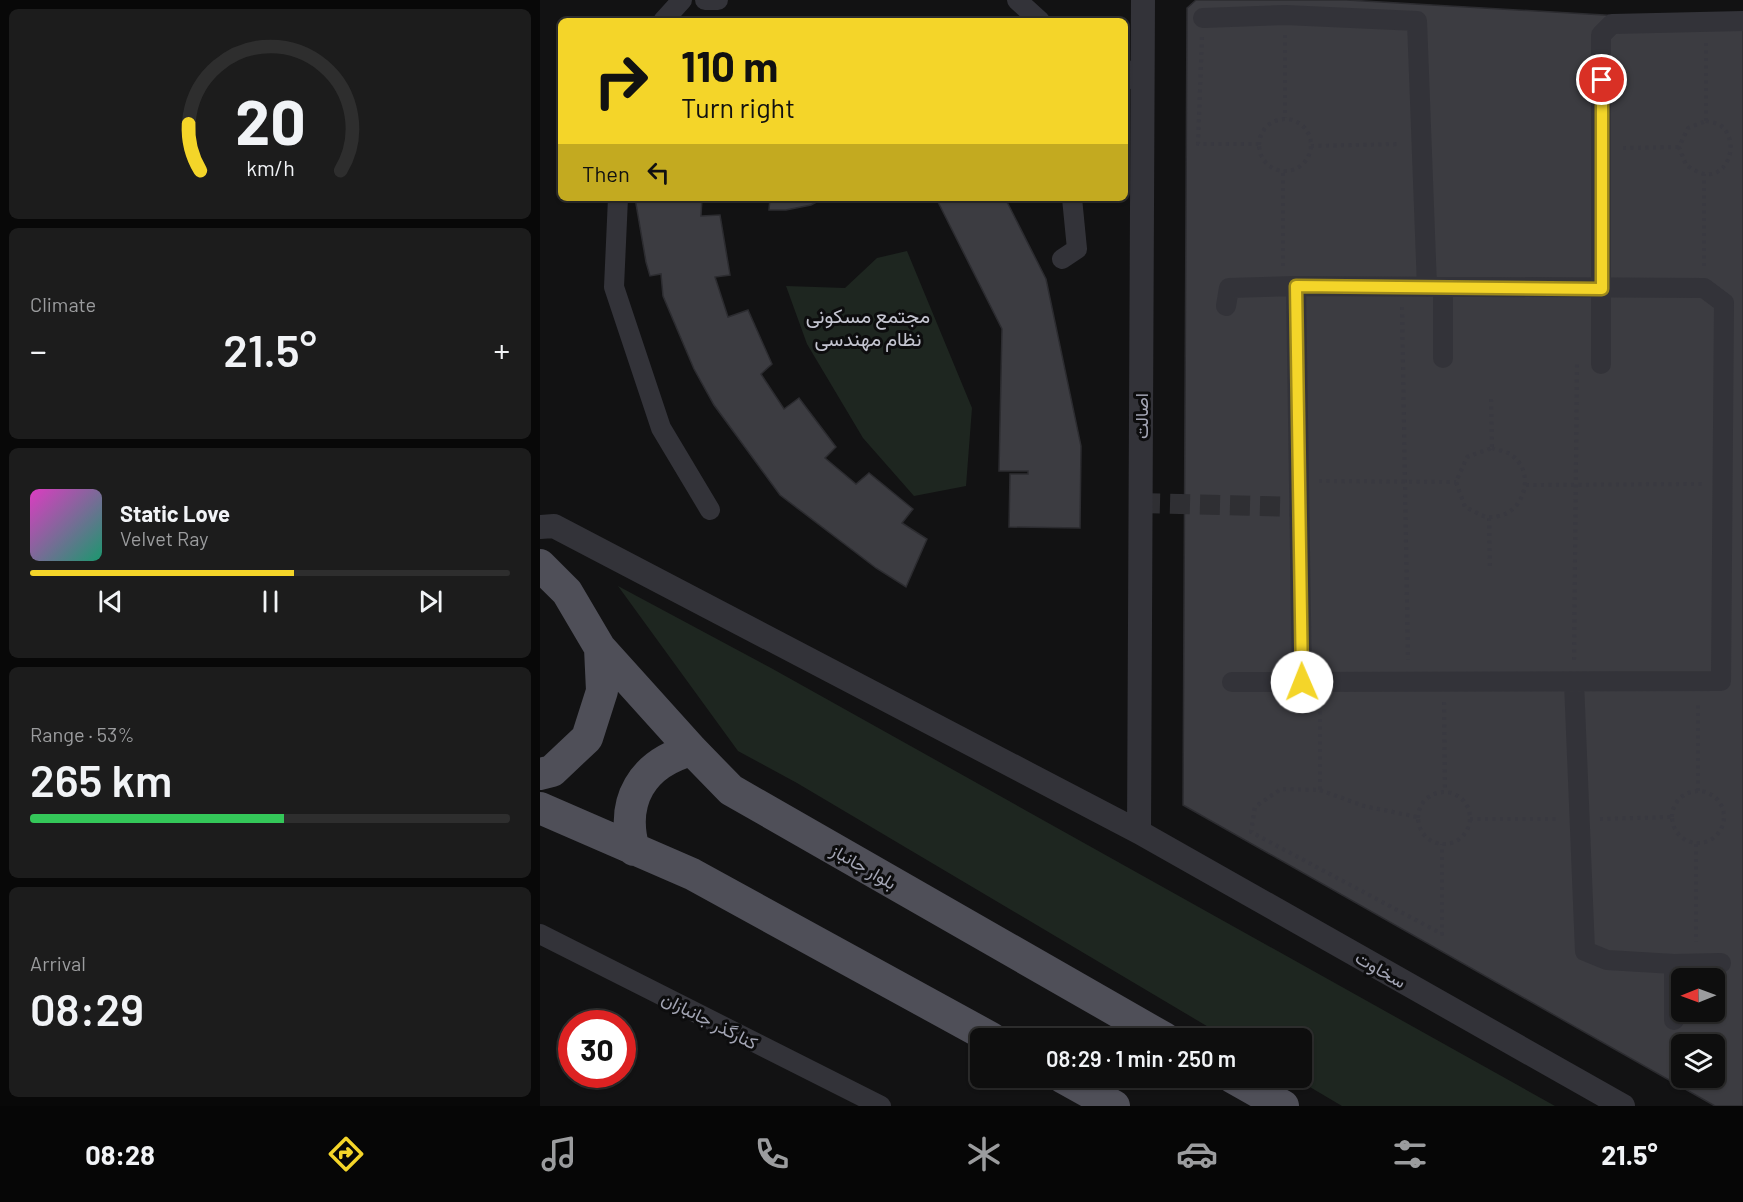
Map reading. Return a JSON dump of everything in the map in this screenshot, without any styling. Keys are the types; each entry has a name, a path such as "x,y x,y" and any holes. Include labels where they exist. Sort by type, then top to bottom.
{"main road":[{"name":"بلوار جانباز","path":"540,565 567,592 600,648 731,790 1147,1028"},
{"path":"540,774 552,771 587,738 602,690 600,648"},
{"path":"634,850 629,823 634,796 640,784 650,771 663,761 676,754 692,750"},
{"path":"540,808 692,874 973,1028"},
{"path":"1082,1088 1114,1106"},
{"path":"1251,1088 1283,1106"}],"street":[{"path":"666,18 682,0"},
{"path":"705,0 718,0"},
{"path":"1017,0 1037,18"},
{"name":"اصالت","path":"1139,832 1143,0"},
{"path":"1203,18 1285,15 1417,21 1422,144 1443,358"},
{"path":"1601,364 1601,35 1612,24 1743,21"},
{"path":"1128,78 1142,63"},
{"path":"618,201 614,287 661,428 710,510"},
{"path":"1062,259 1077,249 1072,201"},
{"path":"1289,286 1311,682"},
{"path":"1226,306 1229,288 1289,286 1704,288 1724,303 1721,681 1232,682"},
{"name":"سخاوت","path":"540,527 554,526 1139,832 1623,1106"},
{"path":"1574,682 1585,951 1607,960 1674,964 1721,963"},
{"name":"کنارگذر جانبازان","path":"540,934 881,1106"}],"path":[{"path":"1285,15 1285,118"},
{"path":"1203,18 1198,144 1258,144"},
{"path":"1706,21 1706,121"},
{"path":"1285,118 1298,122 1308,132 1311,146 1307,159 1297,168 1283,171 1265,162 1258,144 1266,125 1285,118"},
{"path":"1706,121 1720,125 1729,135 1732,148 1728,162 1718,171 1704,174 1686,165 1679,147 1688,128 1706,121"},
{"path":"1311,146 1422,144"},
{"path":"1602,149 1679,147"},
{"path":"1283,171 1289,286"},
{"path":"1704,174 1704,288"},
{"path":"1401,286 1408,682"},
{"path":"1574,682 1577,358"},
{"path":"1491,399 1492,448"},
{"path":"1492,448 1509,453 1522,466 1526,484 1521,502 1507,514 1489,518 1465,507 1456,482 1467,458 1492,448"},
{"path":"1299,481 1456,482"},
{"path":"1526,484 1722,484"},
{"path":"1489,518 1490,570"},
{"path":"1698,681 1698,791"},
{"path":"1311,682 1320,790"},
{"path":"1444,682 1445,791"},
{"path":"1417,816 1364,806 1320,790 1281,789 1255,807 1251,832 1442,934 1442,844"},
{"path":"1445,791 1458,795 1467,805 1470,819 1466,832 1456,841 1442,844 1424,836 1417,816 1426,798 1445,791"},
{"path":"1698,791 1711,795 1721,805 1724,818 1719,832 1709,841 1696,844 1678,836 1671,817 1679,798 1698,791"},
{"path":"1470,819 1671,817"},
{"path":"1696,844 1696,964"}],"shaded area":[{"path":"907,251 972,408 966,486 914,496 863,438 807,344 786,286 845,288 877,258"},
{"path":"618,586 771,668 1555,1106 1342,1106 1312,1088 1312,1028 1210,1028 797,783 738,751"}],"building":[{"path":"1196,0 1347,0 1706,21 1743,21 1743,1106 1715,1106 1683,1088 1725,1088 1725,1034 1671,1034 1671,1081 1183,805 1187,8"},
{"path":"636,201 702,201 701,216 720,215 730,275 715,277 728,317 748,310 772,364 761,374 784,409 799,398 836,447 825,458 856,484 869,473 913,509 902,523 927,539 906,587 876,568 780,495 714,405 694,369 663,296 661,274 650,276"},
{"path":"770,201 818,201 811,205 786,210 769,210"},
{"path":"938,201 1007,201 1046,279 1081,446 1080,528 1009,527 1010,474 1028,474 1028,471 999,471 1002,329"}],"tunnel":[{"path":"1140,503 1299,507"}],"district":[{"name":"مجتمع مسکونی نظام مهندسی","path":"868,326"}],"route":[{"path":"1302,682 1296,286 1602,289 1602,80"}]}
